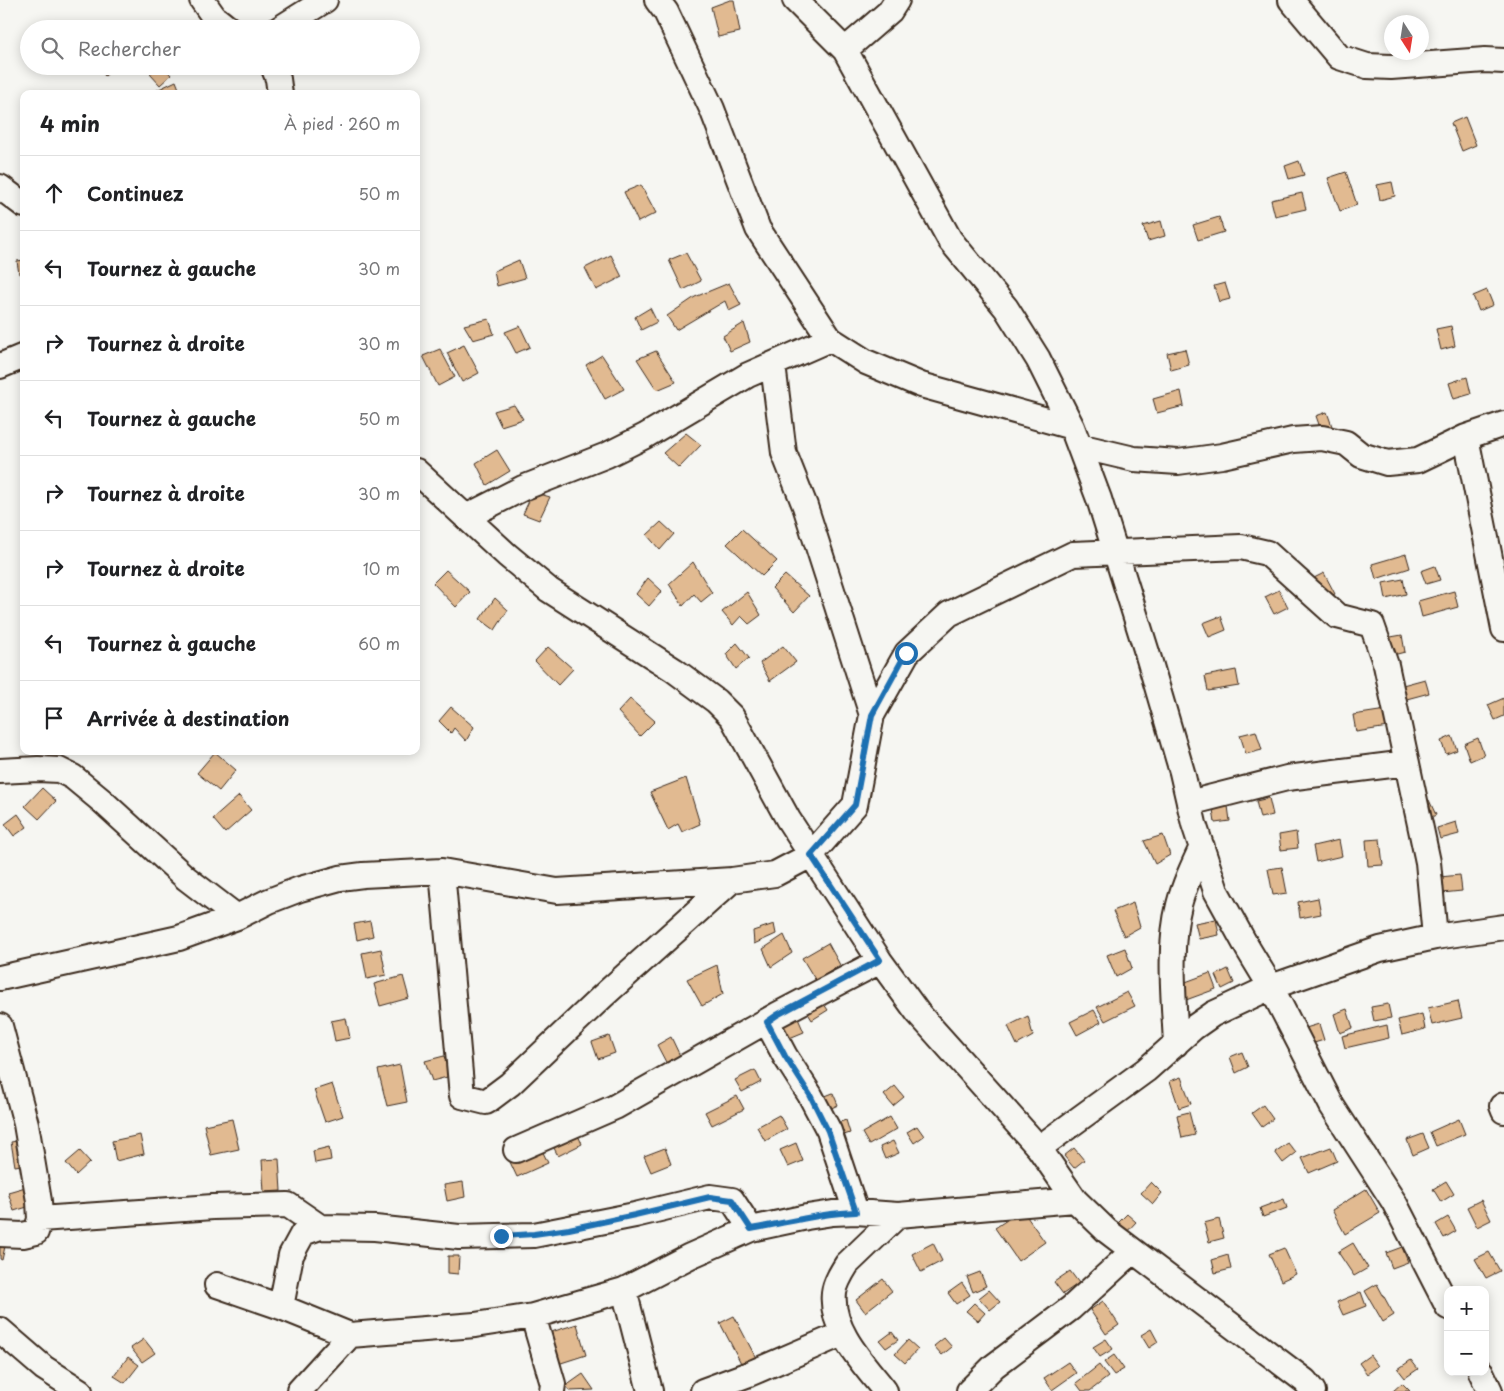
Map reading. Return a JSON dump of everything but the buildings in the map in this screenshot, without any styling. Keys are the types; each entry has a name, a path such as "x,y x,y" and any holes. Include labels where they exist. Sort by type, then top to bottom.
{"street":[{"path":"202,0 218,20"},
{"path":"293,20 325,0"},
{"path":"657,0 666,12 712,109 758,229 830,339 866,362 921,385 1075,436 1134,459 1178,462 1222,456 1293,440 1322,438 1346,443 1361,454 1387,463 1418,460 1466,437 1504,424"},
{"path":"796,0 845,50 950,240 1006,308 1038,359 1075,436 1099,499 1149,659 1189,803 1216,891 1228,915 1271,987 1332,1106 1394,1202 1444,1299"},
{"path":"845,50 890,10 897,0"},
{"path":"1291,0 1339,58 1367,66 1391,67 1485,60 1504,61"},
{"path":"276,75 279,90"},
{"path":"0,187 20,202"},
{"path":"466,517 523,488 615,452 748,375 830,339"},
{"path":"0,366 20,358"},
{"path":"773,365 784,453 805,506 872,715"},
{"path":"1466,437 1504,629"},
{"path":"420,475 507,555 549,590 674,670 716,701 732,717 765,779 811,855 880,960 918,1013 1039,1148 1075,1200 1107,1231 1297,1376 1313,1391"},
{"path":"0,978 179,938 237,917 269,901 300,889 340,878 442,871 556,891 732,880 775,874 811,855 855,805 872,715 906,653 949,614 1073,554 1241,547 1267,553 1337,616 1372,625 1386,665 1428,862 1435,937"},
{"path":"1189,803 1287,778 1407,763"},
{"path":"0,771 59,770 73,777 186,878 237,917"},
{"path":"1176,1044 1174,934 1179,905 1186,882 1202,847"},
{"path":"442,871 462,1096 486,1102 510,1084 604,995 732,880"},
{"path":"1039,1148 1146,1070 1213,1014 1271,987 1380,949 1435,937 1504,927"},
{"path":"516,1150 616,1107 777,1015 880,960"},
{"path":"767,1022 785,1056 810,1095 828,1131 856,1212"},
{"path":"0,1026 26,1124 39,1201 40,1219 36,1232 23,1235 0,1234"},
{"path":"1504,1105 1502,1106 1504,1111"},
{"path":"281,1307 291,1255 304,1233 320,1227 375,1228 459,1236 534,1234 635,1215 710,1197 732,1200 751,1229"},
{"path":"217,1285 281,1307 350,1335 475,1325 533,1316 624,1290 690,1256 751,1229 807,1217 856,1212 898,1215 1075,1200"},
{"path":"40,1219 213,1207 288,1205 320,1227"},
{"path":"885,1391 842,1334 836,1312 834,1292 847,1264 898,1215"},
{"path":"969,1391 994,1366 1071,1308 1133,1251"},
{"path":"624,1290 650,1391"},
{"path":"533,1316 547,1389"},
{"path":"0,1330 44,1368 80,1391"},
{"path":"703,1391 750,1374 842,1334"},
{"path":"299,1391 350,1335"}],"route":[{"path":"501,1236 569,1229 710,1197 732,1200 751,1229 807,1217 856,1212 850,1190 828,1131 810,1095 785,1056 767,1022 880,960 811,855 855,805 872,715 906,653"}]}
